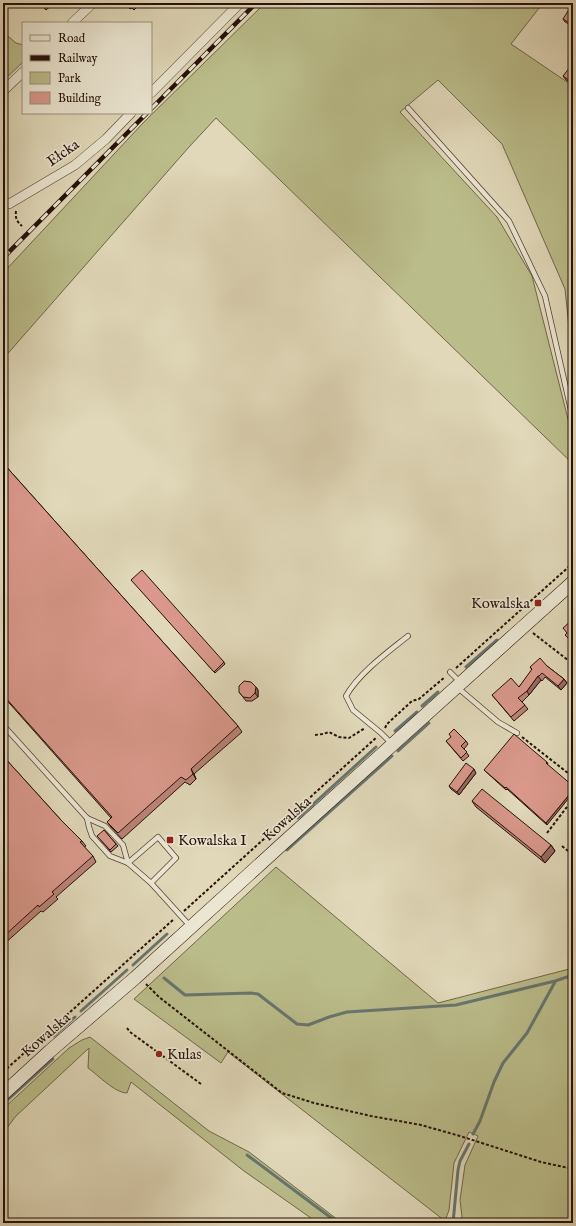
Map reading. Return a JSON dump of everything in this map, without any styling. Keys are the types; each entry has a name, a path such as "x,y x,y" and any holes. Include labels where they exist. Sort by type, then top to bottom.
{"street":[{"path":"73,22 93,3"},
{"path":"152,92 240,3"},
{"path":"3,91 22,73"},
{"name":"Ełcka","path":"3,204 9,204 75,165 106,138 130,114"},
{"name":"Kowalska","path":"3,1094 50,1051 139,975 573,582"}],"lane":[{"path":"408,108 509,221 545,296 573,419"},
{"path":"393,745 381,733 352,710 346,696 350,689 377,662 408,636"},
{"path":"450,672 459,685 498,722 517,733"},
{"path":"3,724 87,818 105,826 123,845 128,863"},
{"path":"87,818 92,836 110,856 128,863 151,883 184,918 191,928"},
{"path":"128,863 158,837 176,858 151,883"}],"path":[{"path":"16,200 15,216 22,226"},
{"path":"385,729 387,724 412,702 419,699 573,563"},
{"path":"524,626 573,664"},
{"path":"315,735 329,732 339,737 349,738 370,724"},
{"path":"517,733 573,777"},
{"path":"188,906 377,737"},
{"path":"546,833 573,800"},
{"path":"562,846 573,855"},
{"path":"3,1072 173,920"},
{"path":"139,975 159,997 282,1093 314,1103 371,1116 421,1125 541,1162 573,1169"},
{"path":"127,1028 130,1032 201,1084"}],"green space":[{"path":"265,3 543,3 511,44 573,86 573,366 565,289 502,144 438,80 400,112 497,217 532,276 573,439 573,464 216,118 3,359 3,273 143,123"},
{"path":"3,32 16,43 22,45 22,63 3,81"},
{"path":"276,867 438,1003 573,968 573,1223 459,1223 462,1217 460,1200 465,1165 478,1136 469,1132 454,1163 449,1210 445,1221 228,1052 221,1063 134,999"},
{"path":"90,1037 209,1131 249,1152 342,1223 318,1223 244,1171 131,1082 127,1093 112,1087 88,1068 89,1048 16,1116 6,1129 3,1139 3,1109 69,1048"}],"building":[{"path":"40,3 47,3 43,6"},
{"path":"126,3 135,3 132,6"},
{"path":"568,11 573,14 573,25 563,19"},
{"path":"570,67 573,69 573,83 563,76"},
{"path":"3,463 238,726 191,769 193,774 186,780 181,777 118,833 107,822 112,817 3,695 3,647 6,644 3,640"},
{"path":"142,570 224,662 214,672 131,580"},
{"path":"572,620 572,642 565,635 567,633 563,628"},
{"path":"540,658 547,666 564,679 558,686 542,673 527,691 518,698 525,705 511,717 492,695 511,678 519,687 532,669 530,667"},
{"path":"244,681 251,682 256,687 255,693 250,698 243,697 239,692 239,686"},
{"path":"454,729 466,741 461,746 467,752 461,758 446,741 451,737 449,734"},
{"path":"514,734 573,786 573,790 546,823 506,787 505,788 484,770"},
{"path":"3,756 82,841 80,842 93,856 52,892 54,894 39,907 38,905 3,937"},
{"path":"466,763 474,769 457,792 449,786"},
{"path":"482,789 551,845 541,857 472,801"},
{"path":"104,830 116,844 110,850 97,836"}],"waterway":[{"path":"466,667 497,640"},
{"path":"422,706 438,692"},
{"path":"395,731 417,712"},
{"path":"398,751 429,723"},
{"path":"298,818 376,747"},
{"path":"287,850 392,756"},
{"path":"133,965 167,934"},
{"path":"81,1011 127,970"},
{"path":"164,978 185,995 258,994 297,1024 308,1025 347,1012 456,1005 555,981 573,975"},
{"path":"473,1134 480,1121 494,1082 503,1063 527,1033 555,982"},
{"path":"54,1036 75,1017"},
{"path":"3,1104 53,1059"},
{"path":"453,1223 458,1170 460,1161 469,1144"},
{"path":"247,1155 338,1223"}],"railway":[{"path":"152,108 256,3"},
{"path":"3,258 146,114"}],"place":[{"name":"Kowalska","path":"538,603"},
{"name":"Kowalska I","path":"170,840"},
{"name":"Kulas","path":"159,1054"}]}
